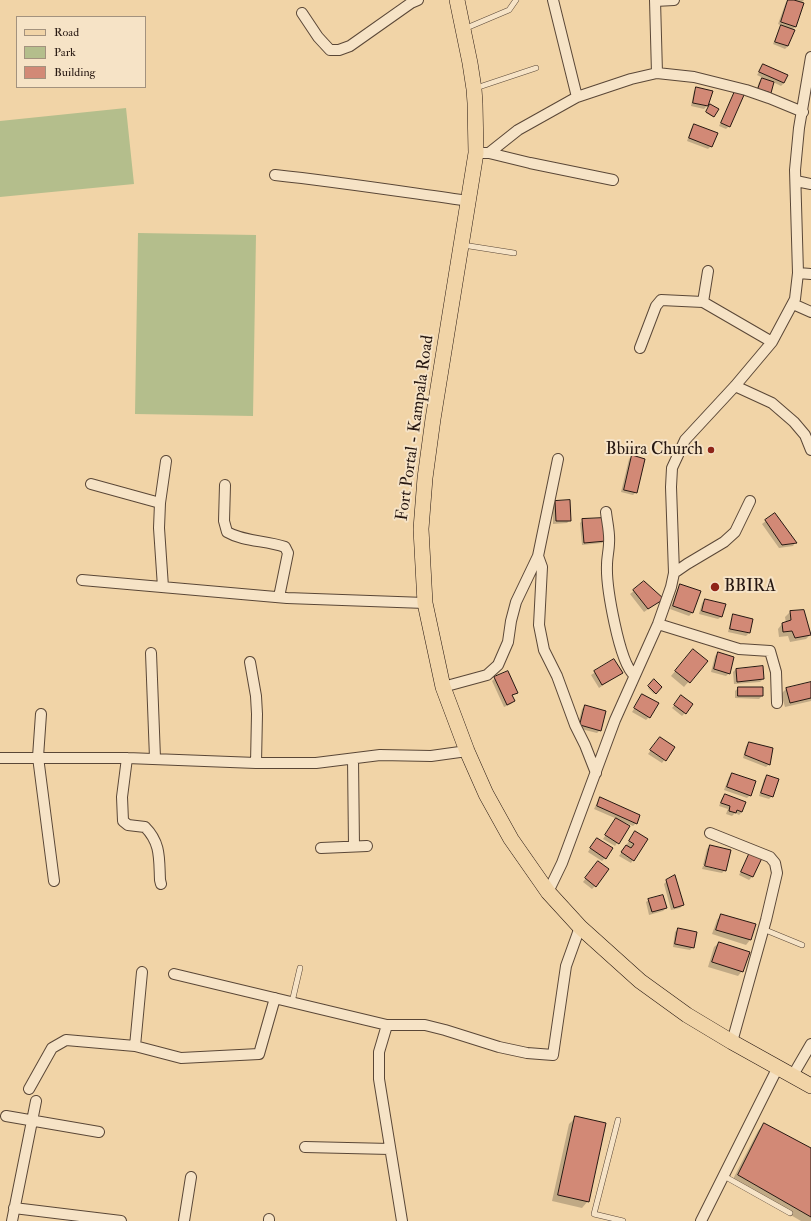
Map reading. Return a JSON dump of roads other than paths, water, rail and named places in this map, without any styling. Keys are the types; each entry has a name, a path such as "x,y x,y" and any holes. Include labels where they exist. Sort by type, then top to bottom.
{"main road":[{"name":"Fort Portal - Kampala Road","path":"457,0 470,62 483,153 469,201 433,419 425,478 421,529 425,603 443,687 467,751 486,794 504,826 548,892 580,927 640,981 687,1015 811,1086"}],"street":[{"path":"302,12 318,37 330,50 339,50 350,46 411,3 418,0"},
{"path":"553,0 577,97"},
{"path":"657,73 655,1 674,0"},
{"path":"548,892 562,863 615,720 658,624 672,587 674,573 671,487 672,468 684,440 735,386 772,342 795,299 798,273 796,170 798,142 811,57"},
{"path":"483,153 518,130 577,97 657,73 694,77 746,90 803,112"},
{"path":"483,153 613,180"},
{"path":"275,175 329,180 359,186 469,201"},
{"path":"796,180 811,184"},
{"path":"703,302 708,271"},
{"path":"798,273 811,274"},
{"path":"640,348 656,306 662,300 703,302 772,342"},
{"path":"793,304 811,312"},
{"path":"735,386 772,403 794,422 805,435 811,450"},
{"path":"443,687 487,675 498,665 508,642 516,602 538,556 558,459"},
{"path":"163,587 159,528 160,503 166,461"},
{"path":"91,484 160,503"},
{"path":"225,485 224,521 227,532 236,538 272,542 285,547 288,553 279,597"},
{"path":"674,573 724,542 735,532 750,501"},
{"path":"606,512 609,541 607,565 611,604 621,651 631,672 634,675"},
{"path":"538,556 542,567 539,625 544,650 557,676 575,725 596,773"},
{"path":"82,580 279,597 425,603"},
{"path":"658,624 739,649 770,651 776,672 777,703"},
{"path":"151,653 155,758"},
{"path":"250,662 256,696 256,763"},
{"path":"41,714 38,757 54,881"},
{"path":"0,758 155,758 256,763 316,763 380,756 431,756 467,751"},
{"path":"127,758 122,797 122,821 128,825 145,827 153,835 158,849 161,884"},
{"path":"353,758 354,846"},
{"path":"710,833 770,857 775,863 777,873 732,1042"},
{"path":"320,848 367,846"},
{"path":"174,974 387,1025 425,1025 499,1047 527,1053 553,1055 566,966 580,927"},
{"path":"135,1046 142,972"},
{"path":"29,1089 52,1048 66,1040 135,1046 181,1058 259,1054 275,998"},
{"path":"387,1025 380,1052 379,1079 402,1221"},
{"path":"793,1075 811,1044"},
{"path":"701,1221 778,1067"},
{"path":"12,1221 36,1101"},
{"path":"6,1116 99,1132"},
{"path":"305,1147 390,1149"},
{"path":"184,1221 191,1176"},
{"path":"14,1208 120,1221"}],"lane":[{"path":"463,30 509,10 516,0"},
{"path":"474,89 536,68"},
{"path":"462,245 514,253"},
{"path":"763,929 802,945"},
{"path":"292,1002 300,968"},
{"path":"618,1120 594,1214 623,1221"},
{"path":"724,1176 790,1213"}],"place":[{"name":"Bbiira Church","path":"711,450"},
{"name":"BBIRA","path":"715,587"}]}
